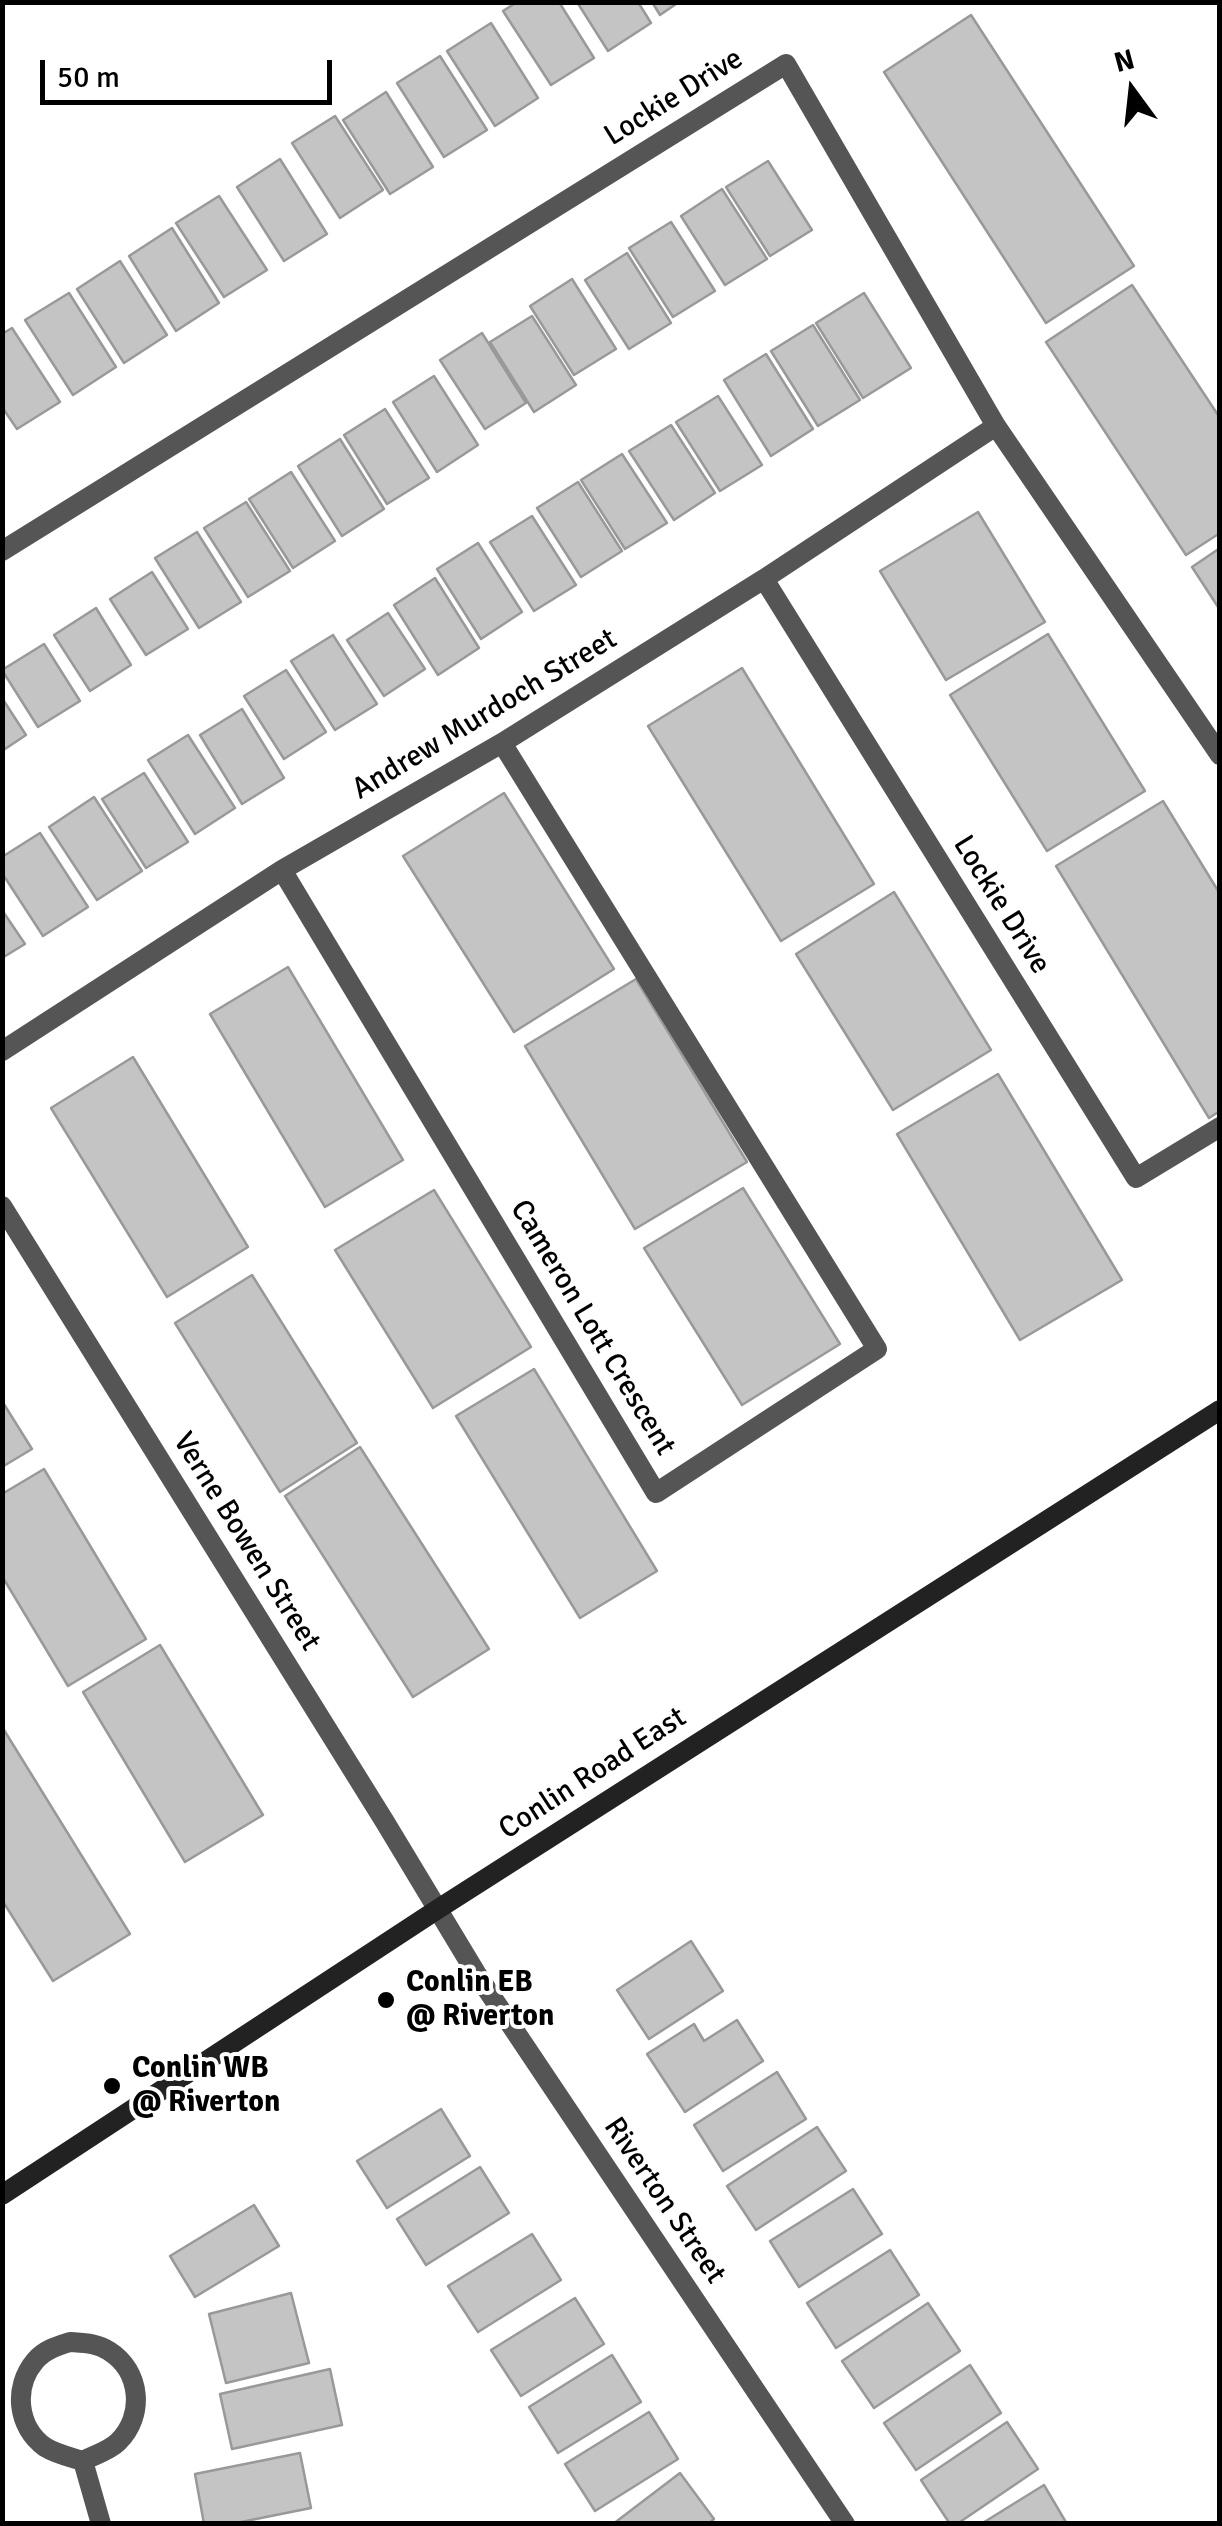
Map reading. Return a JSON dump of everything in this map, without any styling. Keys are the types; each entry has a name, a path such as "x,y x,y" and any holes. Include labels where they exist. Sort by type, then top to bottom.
{"street":[{"name":"Lockie Drive","path":"2,551 786,64 996,426 1220,755"},
{"name":"Andrew Murdoch Street","path":"2,1051 282,870 502,743 764,579 996,426"},
{"name":"Lockie Drive","path":"764,579 1136,1178 1220,1127"},
{"name":"Cameron Lott Crescent","path":"282,870 656,1493 877,1349 502,743"},
{"name":"Verne Bowen Street","path":"2,1206 438,1909"},
{"name":"Conlin Road East","path":"2,2194 438,1909 1220,1410"},
{"name":"Riverton Street","path":"438,1909 476,1973 845,2524"},
{"path":"70,2342 89,2342 107,2348 122,2361 137,2395 128,2431 115,2445 82,2461 43,2446 30,2432 22,2414 20,2394 36,2360 52,2348 70,2342"},
{"path":"82,2461 101,2524"}],"building":[{"path":"517,2 559,2 594,58 551,85 503,11"},
{"path":"577,2 638,2 651,23 608,51"},
{"path":"652,2 679,2 660,15"},
{"path":"971,15 1134,266 1046,323 884,72"},
{"path":"491,23 538,98 495,126 447,51"},
{"path":"440,56 487,130 444,157 397,83"},
{"path":"386,92 433,167 390,194 343,120"},
{"path":"335,116 383,190 340,218 292,143"},
{"path":"280,159 327,234 284,261 237,187"},
{"path":"768,161 812,230 770,256 726,187"},
{"path":"722,189 767,259 725,285 681,216"},
{"path":"219,196 267,270 224,297 176,223"},
{"path":"671,222 715,291 673,317 629,248"},
{"path":"172,228 219,303 176,331 129,256"},
{"path":"627,253 671,323 629,349 585,280"},
{"path":"120,261 167,335 124,363 77,289"},
{"path":"572,279 616,349 574,375 530,306"},
{"path":"1132,285 1220,418 1220,533 1186,555 1046,342"},
{"path":"69,293 116,367 73,395 25,320"},
{"path":"864,293 911,368 863,398 816,323"},
{"path":"532,316 576,385 534,412 490,342"},
{"path":"813,325 860,400 818,426 771,351"},
{"path":"12,328 60,402 17,429 2,407 2,334"},
{"path":"482,333 526,403 485,429 440,360"},
{"path":"766,354 813,429 771,456 724,380"},
{"path":"434,376 478,445 437,472 393,402"},
{"path":"718,396 762,465 720,491 676,422"},
{"path":"385,409 429,478 387,504 344,435"},
{"path":"671,425 715,493 674,520 629,451"},
{"path":"340,439 384,509 342,536 298,466"},
{"path":"622,454 667,523 625,549 581,480"},
{"path":"291,472 335,541 293,568 249,499"},
{"path":"578,482 622,551 581,577 537,508"},
{"path":"246,502 290,571 248,597 204,528"},
{"path":"978,512 1045,622 946,680 880,571"},
{"path":"532,516 576,585 534,611 490,542"},
{"path":"197,532 241,602 199,628 155,558"},
{"path":"478,543 522,612 481,639 437,569"},
{"path":"1220,548 1220,610 1192,567"},
{"path":"152,572 188,629 146,655 110,599"},
{"path":"435,578 479,648 438,675 394,605"},
{"path":"96,608 131,665 90,691 54,635"},
{"path":"388,613 425,669 384,696 347,640"},
{"path":"1048,634 1145,791 1047,851 950,695"},
{"path":"333,635 377,704 335,730 291,661"},
{"path":"44,644 80,701 38,727 2,670"},
{"path":"742,668 874,884 781,941 648,726"},
{"path":"286,670 326,732 284,759 244,696"},
{"path":"2,698 26,735 2,751"},
{"path":"242,709 284,778 242,804 200,735"},
{"path":"188,735 235,808 195,834 148,760"},
{"path":"144,773 188,842 146,868 102,799"},
{"path":"504,793 614,969 514,1032 403,856"},
{"path":"94,797 142,871 97,900 49,827"},
{"path":"1163,801 1220,894 1220,1111 1209,1118 1056,866"},
{"path":"40,833 88,907 43,936 2,873 2,857"},
{"path":"894,892 991,1050 893,1110 796,954"},
{"path":"2,910 25,944 2,958"},
{"path":"288,967 403,1160 325,1207 210,1014"},
{"path":"636,979 747,1162 635,1229 525,1046"},
{"path":"133,1057 248,1247 167,1297 51,1108"},
{"path":"998,1074 1122,1280 1020,1340 897,1134"},
{"path":"743,1188 840,1344 742,1405 644,1248"},
{"path":"434,1190 531,1347 433,1408 335,1250"},
{"path":"252,1275 357,1443 280,1492 175,1323"},
{"path":"534,1369 657,1571 580,1618 456,1416"},
{"path":"2,1401 32,1449 2,1467"},
{"path":"360,1447 489,1649 413,1697 285,1496"},
{"path":"44,1469 146,1639 68,1686 2,1576 2,1494"},
{"path":"160,1645 263,1815 185,1862 83,1692"},
{"path":"4,1730 130,1934 53,1981 2,1900"},
{"path":"691,1941 723,1991 649,2039 617,1990"},
{"path":"737,2020 763,2061 685,2112 647,2054 694,2024 704,2041"},
{"path":"777,2072 806,2119 723,2171 694,2125"},
{"path":"441,2109 470,2156 387,2208 357,2161"},
{"path":"817,2127 846,2171 756,2230 727,2186"},
{"path":"480,2167 509,2213 426,2265 397,2219"},
{"path":"853,2189 882,2234 799,2287 770,2241"},
{"path":"254,2205 279,2246 195,2297 170,2256"},
{"path":"532,2234 561,2280 478,2332 448,2286"},
{"path":"890,2250 919,2295 836,2348 807,2303"},
{"path":"291,2293 309,2363 226,2383 209,2314"},
{"path":"575,2298 604,2344 521,2396 491,2350"},
{"path":"928,2303 960,2351 874,2408 842,2361"},
{"path":"612,2355 641,2402 558,2453 529,2407"},
{"path":"970,2365 1001,2413 916,2470 884,2423"},
{"path":"330,2369 342,2425 232,2449 220,2394"},
{"path":"649,2412 678,2459 595,2511 565,2464"},
{"path":"1007,2422 1038,2469 957,2524 950,2524 921,2480"},
{"path":"300,2453 311,2508 231,2524 204,2524 195,2474"},
{"path":"680,2473 714,2519 708,2524 613,2524"},
{"path":"1044,2485 1067,2524 981,2524"}],"place":[{"name":"Conlin EB @ Riverton","path":"386,2000"},
{"name":"Conlin WB @ Riverton","path":"112,2086"}]}
